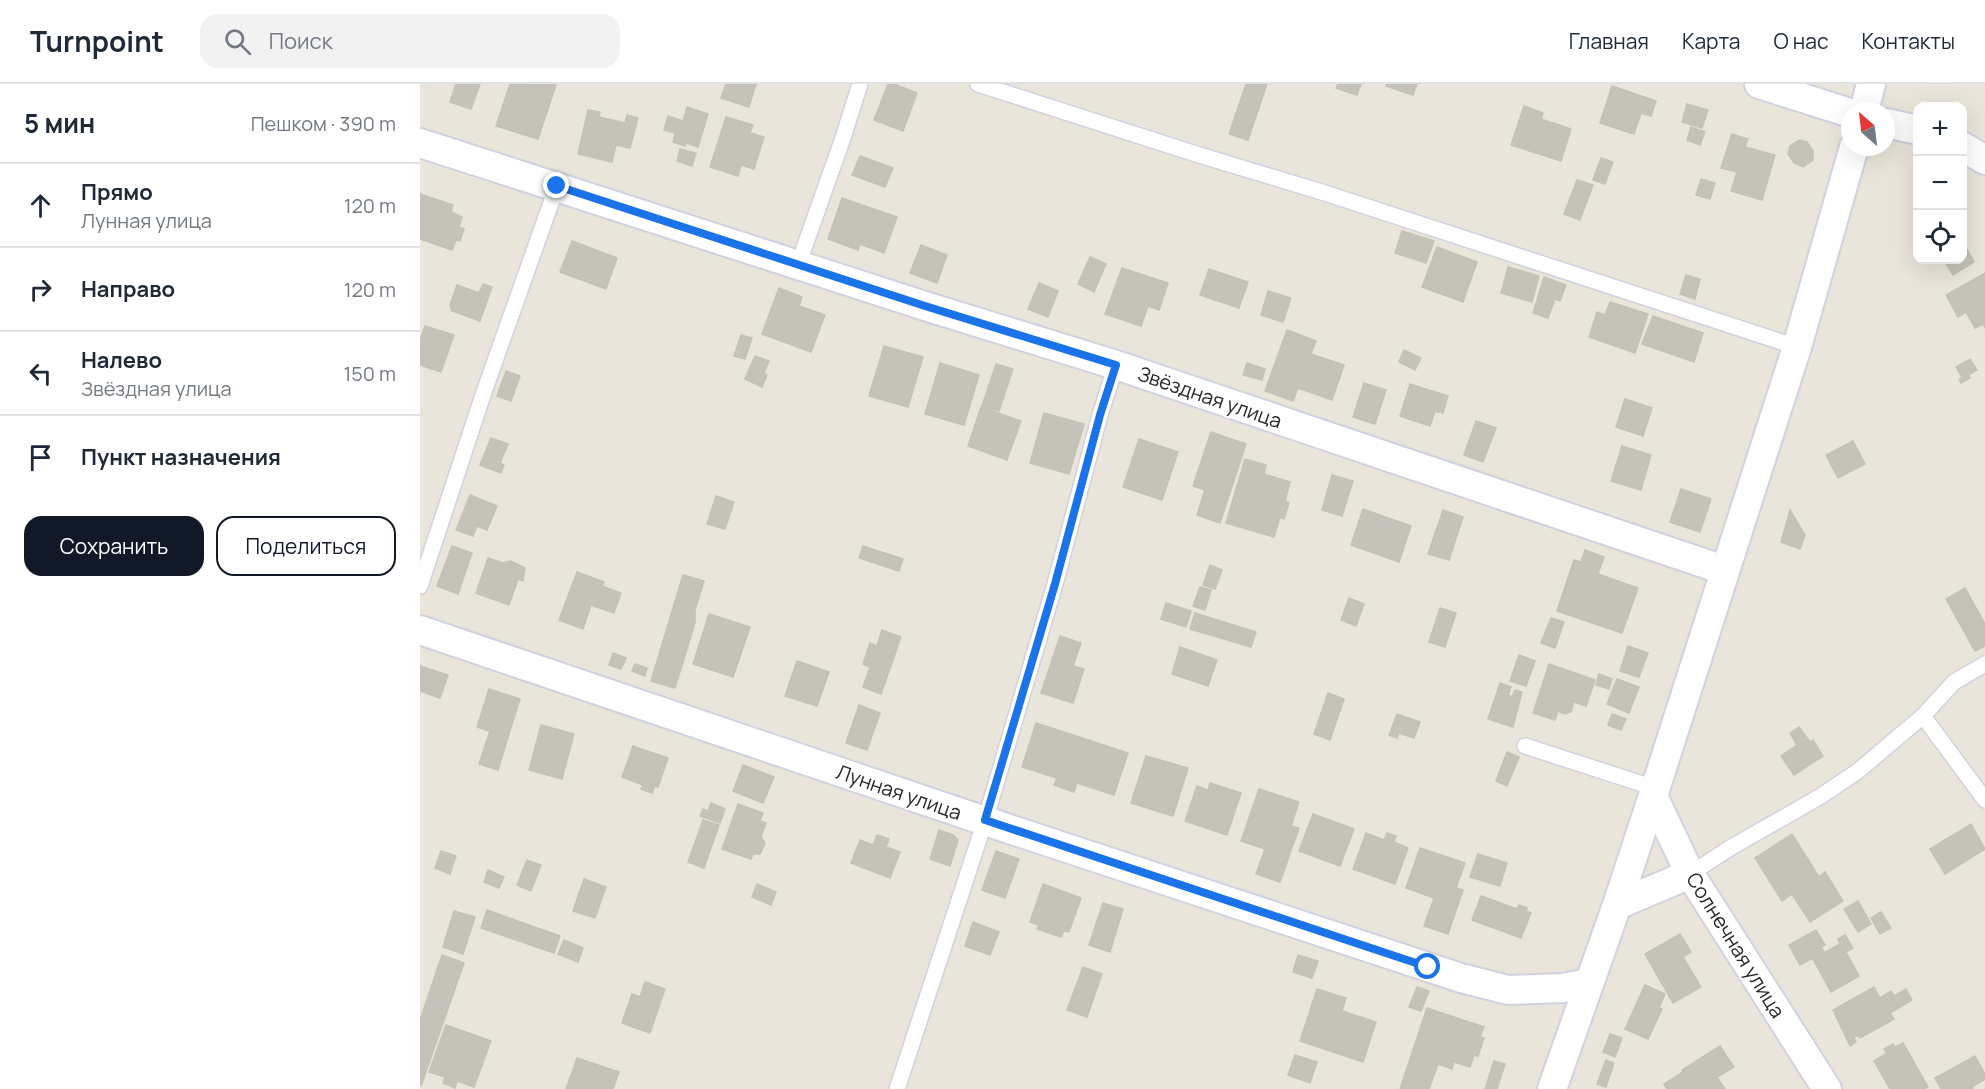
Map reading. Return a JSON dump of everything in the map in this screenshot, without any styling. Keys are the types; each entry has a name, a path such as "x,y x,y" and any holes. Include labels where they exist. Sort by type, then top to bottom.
{"street":[{"path":"1759,84 1841,110"},
{"path":"1866,102 1871,84"},
{"path":"1895,125 1913,129"},
{"name":"Звёздная улица","path":"420,143 1116,365 1724,570"},
{"path":"1967,149 1985,160"},
{"path":"1552,1089 1654,792 1797,347 1851,156"},
{"name":"Лунная улица","path":"420,630 985,820 1490,986 1508,990 1563,988 1589,982"},
{"name":"Солнечная улица","path":"1654,792 1690,874 1827,1089"},
{"path":"1617,904 1690,874"}],"lane":[{"path":"798,265 860,84"},
{"path":"978,84 1797,347"},
{"path":"420,586 484,392 557,186"},
{"path":"897,1089 985,820 1055,584 1100,415 1116,365"},
{"path":"1690,874 1842,782 1923,716 1954,682 1985,664"},
{"path":"1923,716 1985,800"},
{"path":"1525,746 1654,792"}],"building":[{"path":"456,84 480,84 471,109 450,102"},
{"path":"510,84 556,85 538,139 496,126"},
{"path":"726,84 756,84 749,107 721,98"},
{"path":"888,84 917,93 903,131 874,120"},
{"path":"1246,84 1267,84 1248,140 1229,134"},
{"path":"1338,84 1361,84 1357,95 1336,88"},
{"path":"1387,84 1417,84 1413,95 1386,86"},
{"path":"1612,86 1656,101 1651,116 1641,113 1634,134 1600,123"},
{"path":"1687,104 1708,110 1702,128 1682,122"},
{"path":"1524,106 1543,113 1541,119 1571,129 1561,161 1511,145"},
{"path":"687,107 708,114 698,147 673,142 675,133 664,130 668,116 683,121"},
{"path":"588,110 600,112 599,117 625,123 627,115 638,118 630,148 616,145 612,162 578,154"},
{"path":"726,117 753,125 750,133 764,137 754,169 741,165 738,176 710,167"},
{"path":"1691,127 1705,132 1700,145 1687,140"},
{"path":"1732,134 1748,139 1745,147 1775,155 1762,200 1731,191 1737,172 1721,168"},
{"path":"1799,140 1807,142 1813,151 1813,160 1803,167 1794,163 1788,154 1790,146"},
{"path":"680,149 696,153 692,166 677,161"},
{"path":"860,156 893,168 885,187 852,175"},
{"path":"1601,158 1613,162 1605,184 1593,180"},
{"path":"1701,179 1715,183 1710,199 1696,195"},
{"path":"1577,180 1593,185 1580,220 1564,214"},
{"path":"420,194 453,205 451,212 462,217 459,227 464,229 460,241 456,240 452,250 420,239"},
{"path":"842,198 897,217 884,253 860,244 858,250 828,239"},
{"path":"1402,231 1434,241 1426,263 1395,253"},
{"path":"572,241 617,258 606,289 560,272"},
{"path":"921,245 947,255 937,283 910,273"},
{"path":"1437,247 1477,262 1463,302 1422,287"},
{"path":"1967,249 1974,262 1953,275 1946,264 1967,264"},
{"path":"1090,257 1106,264 1094,292 1078,284"},
{"path":"1508,267 1539,276 1532,302 1501,293"},
{"path":"1122,268 1168,283 1159,310 1148,306 1141,326 1105,314"},
{"path":"1209,269 1248,282 1239,308 1200,295"},
{"path":"1985,273 1985,328 1983,324 1975,328 1966,312 1958,317 1946,295"},
{"path":"1686,275 1700,279 1695,299 1680,294"},
{"path":"1544,277 1566,285 1560,301 1555,299 1548,318 1533,313"},
{"path":"1039,283 1058,291 1048,317 1028,309"},
{"path":"483,284 492,287 480,321 452,311 450,305 457,285 479,293"},
{"path":"779,288 802,297 799,306 825,315 811,352 762,334"},
{"path":"1268,291 1291,298 1283,322 1261,315"},
{"path":"1610,302 1648,314 1635,353 1589,337 1597,312 1605,315"},
{"path":"1653,316 1703,333 1694,362 1642,344"},
{"path":"425,326 454,335 441,372 420,365 420,341"},
{"path":"1287,330 1316,341 1311,354 1344,365 1332,400 1298,388 1293,401 1265,391"},
{"path":"741,335 752,338 745,359 734,356"},
{"path":"884,346 923,357 908,407 869,396"},
{"path":"1404,350 1421,358 1415,370 1399,362"},
{"path":"755,356 769,361 762,387 745,379"},
{"path":"1970,359 1977,370 1961,383 1959,380 1962,378 1956,367"},
{"path":"940,363 979,375 964,425 925,414"},
{"path":"1247,363 1265,369 1262,380 1243,375"},
{"path":"996,364 1013,369 999,411 982,406"},
{"path":"506,371 520,376 511,401 497,396"},
{"path":"1364,383 1386,390 1375,424 1353,417"},
{"path":"1410,384 1448,396 1443,413 1435,411 1430,426 1400,416"},
{"path":"1625,399 1652,408 1643,436 1616,427"},
{"path":"981,407 1021,421 1007,460 968,446"},
{"path":"1044,413 1084,424 1069,474 1030,463"},
{"path":"1476,421 1496,428 1483,462 1464,455"},
{"path":"1211,432 1246,444 1220,523 1197,515 1205,490 1193,486"},
{"path":"491,438 508,444 500,463 504,465 501,473 480,465"},
{"path":"1139,439 1178,452 1162,500 1123,487"},
{"path":"1853,441 1865,464 1838,478 1826,455"},
{"path":"1622,446 1651,455 1641,490 1611,481"},
{"path":"1245,459 1266,465 1264,474 1290,482 1285,501 1289,503 1284,519 1280,517 1274,537 1226,523"},
{"path":"1332,475 1353,481 1342,516 1322,510"},
{"path":"1681,489 1711,499 1700,532 1670,522"},
{"path":"470,495 497,506 487,530 477,526 473,536 456,530"},
{"path":"716,496 734,502 725,529 707,524"},
{"path":"1363,509 1411,526 1399,562 1351,545"},
{"path":"1443,510 1463,517 1449,560 1428,554"},
{"path":"1790,510 1805,535 1800,549 1781,542"},
{"path":"452,546 472,553 458,594 437,586"},
{"path":"863,546 903,559 899,571 859,558"},
{"path":"1585,550 1604,557 1598,574 1638,588 1622,633 1557,611 1574,560 1581,562"},
{"path":"488,558 503,563 511,561 525,568 523,581 518,579 509,605 476,593"},
{"path":"1210,565 1222,570 1215,589 1203,585"},
{"path":"577,572 604,582 602,586 621,593 614,613 591,605 583,629 559,620"},
{"path":"683,575 704,581 695,610 695,623 675,688 651,681"},
{"path":"1200,587 1211,590 1205,610 1193,606"},
{"path":"1965,588 1985,624 1985,646 1975,651 1946,599"},
{"path":"1349,598 1364,604 1356,626 1341,620"},
{"path":"1166,603 1191,611 1186,627 1161,619"},
{"path":"1440,608 1456,613 1445,647 1429,642"},
{"path":"1195,613 1256,632 1251,647 1190,629"},
{"path":"709,614 750,627 733,677 693,664"},
{"path":"1551,618 1564,622 1555,648 1541,643"},
{"path":"882,630 901,637 881,694 863,687 870,667 863,664 870,643 877,646"},
{"path":"1060,636 1081,643 1073,666 1084,669 1073,703 1041,693"},
{"path":"1628,646 1648,653 1639,677 1620,671"},
{"path":"1180,647 1217,660 1208,686 1172,674"},
{"path":"613,653 626,658 621,669 609,665"},
{"path":"1519,655 1535,661 1526,686 1510,681"},
{"path":"797,661 829,672 817,706 785,696"},
{"path":"635,664 647,668 645,676 632,671"},
{"path":"1549,664 1595,680 1586,706 1574,702 1571,712 1565,714 1558,711 1555,720 1533,713"},
{"path":"420,666 448,675 440,698 420,691"},
{"path":"1599,674 1612,679 1609,689 1596,685"},
{"path":"1617,679 1639,687 1629,713 1607,704"},
{"path":"1500,683 1511,687 1508,695 1512,697 1515,690 1522,692 1513,727 1488,719"},
{"path":"489,689 520,699 508,737 477,727"},
{"path":"1328,693 1344,699 1330,740 1314,734"},
{"path":"859,705 880,713 867,750 846,743"},
{"path":"1397,714 1420,722 1414,738 1399,733 1397,738 1389,735"},
{"path":"1612,714 1626,719 1621,730 1608,725"},
{"path":"1036,723 1128,753 1114,795 1077,783 1074,792 1054,785 1057,778 1022,767"},
{"path":"541,725 574,734 562,779 529,770"},
{"path":"1799,727 1810,742 1813,740 1823,756 1794,775 1781,756 1797,745 1790,733"},
{"path":"490,731 508,737 498,770 479,764"},
{"path":"633,746 668,758 658,787 655,786 652,793 641,789 643,785 622,777"},
{"path":"1507,752 1519,757 1507,786 1496,781"},
{"path":"1146,756 1188,768 1173,816 1131,803"},
{"path":"743,765 774,777 763,803 733,791"},
{"path":"1210,783 1241,793 1227,835 1185,821 1197,786 1208,790"},
{"path":"1259,789 1299,802 1291,826 1299,828 1280,882 1256,874 1265,849 1241,841"},
{"path":"711,803 725,809 720,823 700,816 703,809 708,811"},
{"path":"738,804 763,813 760,821 766,823 761,837 765,843 760,854 753,854 751,859 722,849"},
{"path":"1313,814 1354,829 1340,866 1299,851"},
{"path":"703,820 719,825 704,868 688,862"},
{"path":"1971,824 1985,849 1945,874 1930,849"},
{"path":"939,830 953,835 958,840 950,866 930,859"},
{"path":"1366,833 1384,840 1387,833 1396,836 1394,842 1408,848 1395,884 1353,869"},
{"path":"1792,834 1819,877 1825,872 1843,901 1810,922 1792,894 1782,901 1755,858"},
{"path":"877,835 889,839 886,847 900,852 890,878 851,863 860,840 873,845"},
{"path":"1420,848 1465,863 1456,888 1463,890 1448,934 1424,926 1434,898 1406,888"},
{"path":"441,851 456,856 450,874 435,868"},
{"path":"996,851 1019,859 1005,898 982,890"},
{"path":"1478,854 1507,863 1500,886 1470,877"},
{"path":"527,860 541,865 531,891 517,885"},
{"path":"488,870 504,877 499,888 484,882"},
{"path":"584,879 606,887 595,918 573,911"},
{"path":"757,884 776,892 771,905 752,897"},
{"path":"1043,884 1081,898 1069,932 1064,931 1061,937 1037,929 1039,925 1030,922"},
{"path":"1481,896 1517,909 1519,905 1527,908 1526,911 1531,913 1521,938 1472,920"},
{"path":"1858,901 1871,924 1858,932 1844,909"},
{"path":"1103,903 1123,909 1110,952 1089,945"},
{"path":"487,910 560,936 554,953 481,928"},
{"path":"454,911 475,917 463,954 443,947"},
{"path":"1881,912 1891,928 1880,934 1871,918"},
{"path":"973,922 999,932 990,955 965,946"},
{"path":"1816,930 1825,945 1821,947 1824,952 1800,965 1789,945"},
{"path":"1680,934 1691,952 1683,957 1701,987 1673,1003 1645,954"},
{"path":"1845,935 1853,948 1846,952 1859,976 1831,992 1813,959 1840,944 1838,939"},
{"path":"564,940 583,948 578,962 558,954"},
{"path":"442,955 464,963 421,1086 420,1020"},
{"path":"1298,955 1318,961 1312,978 1293,972"},
{"path":"1083,967 1102,974 1087,1017 1067,1010"},
{"path":"645,982 665,989 650,1033 622,1023 632,994 640,997"},
{"path":"1645,985 1665,994 1659,1008 1662,1009 1648,1039 1625,1029"},
{"path":"1417,987 1429,991 1421,1011 1409,1007"},
{"path":"1874,987 1880,998 1891,991 1894,996 1906,989 1912,1000 1890,1013 1894,1019 1860,1038 1858,1035 1854,1038 1856,1042 1850,1046 1833,1010"},
{"path":"1317,989 1346,998 1342,1011 1376,1022 1363,1062 1300,1041"},
{"path":"1427,1008 1484,1027 1480,1037 1484,1038 1478,1056 1474,1055 1470,1067 1454,1062 1452,1069 1438,1064 1429,1089 1400,1089"},
{"path":"446,1025 491,1041 474,1087 457,1081 455,1088 443,1083 445,1077 429,1072"},
{"path":"1610,1034 1622,1038 1615,1057 1603,1052"},
{"path":"1903,1043 1928,1087 1890,1089 1874,1061 1887,1053 1884,1049 1893,1044 1895,1047"},
{"path":"1720,1046 1734,1067 1717,1077 1725,1089 1667,1089 1664,1084"},
{"path":"1295,1055 1317,1062 1310,1083 1288,1075"},
{"path":"1975,1056 1985,1074 1985,1079 1972,1087 1973,1089 1941,1089 1935,1078"},
{"path":"577,1058 619,1072 613,1089 566,1089"},
{"path":"1606,1060 1614,1063 1606,1087 1597,1084"},
{"path":"1494,1061 1505,1064 1497,1089 1485,1089"}],"route":[{"path":"557,186 925,306 1116,365 1100,415 1055,584 985,820 1428,967"}]}
